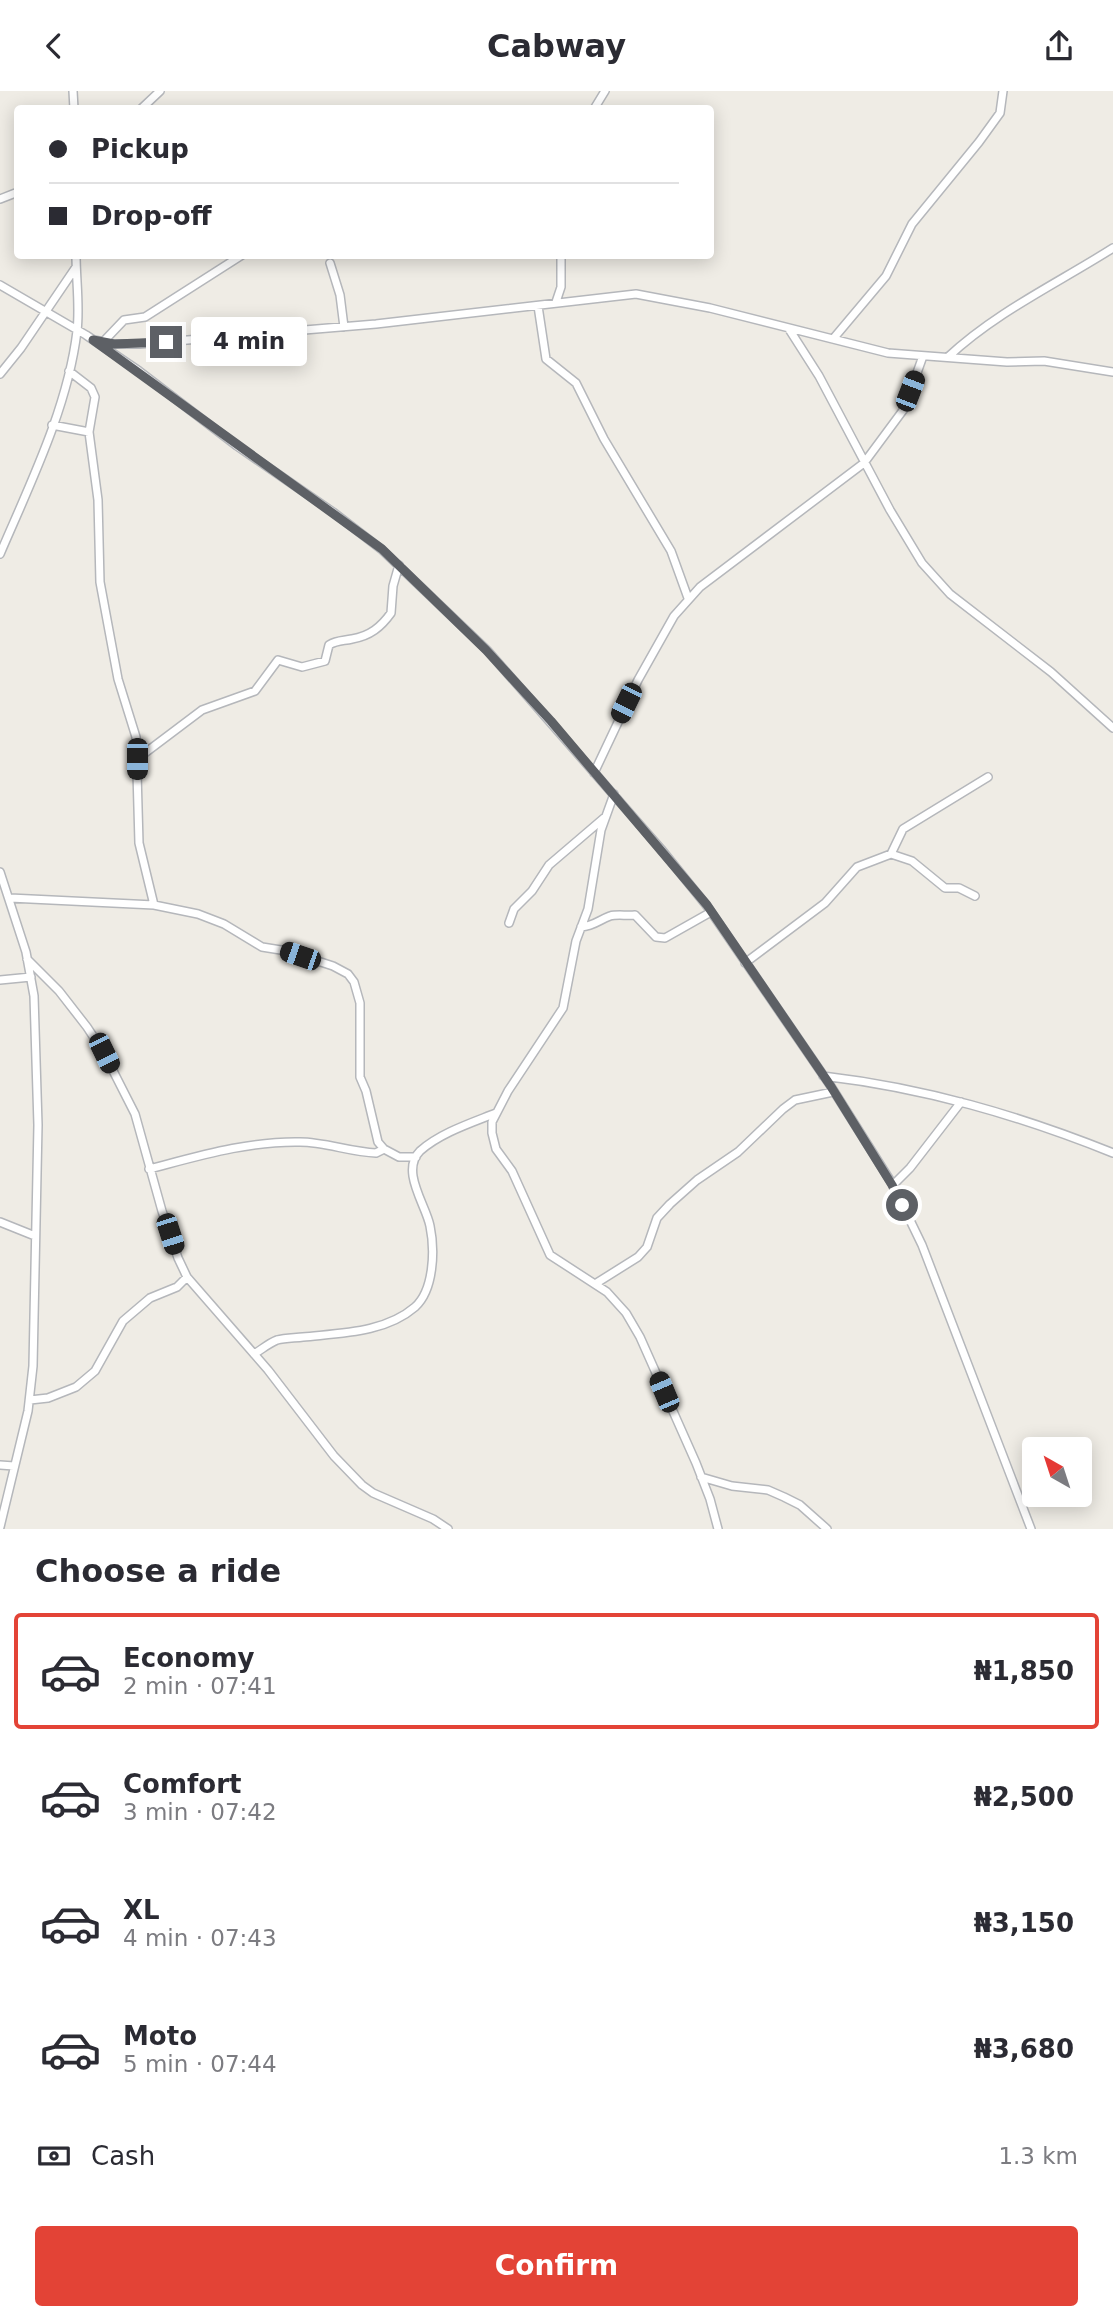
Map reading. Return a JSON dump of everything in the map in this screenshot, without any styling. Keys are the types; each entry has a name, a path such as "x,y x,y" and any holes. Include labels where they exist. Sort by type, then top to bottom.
{"street":[{"path":"145,105 160,91"},
{"path":"833,339 886,276 912,224 1000,113 1003,91"},
{"path":"948,357 963,343 1044,289 1113,248"},
{"path":"0,554 45,448 69,371 77,330 76,259"},
{"path":"104,341 124,320 145,317 236,259"},
{"path":"556,302 561,287 561,259"},
{"path":"330,263 340,295 344,327"},
{"path":"0,374 76,267"},
{"path":"0,285 93,340 139,372 237,446 333,512 399,565 486,650 614,795 711,912 834,1091 892,1185 922,1245 1031,1529"},
{"path":"93,340 114,344 140,344 344,327 636,294 710,308 888,353 1007,362 1044,361 1113,372"},
{"path":"538,306 546,359 576,383 604,439 671,551 688,598"},
{"path":"789,328 819,376 864,463 914,550 950,594 1043,666 1113,728"},
{"path":"594,773 638,680 674,616 688,598 748,549 804,511 864,463 904,409 923,356"},
{"path":"69,371 91,388 95,397 89,432 98,500 100,582 118,679 135,737 139,843 153,905"},
{"path":"52,425 89,432"},
{"path":"137,759 202,710 255,691 278,660 302,667 325,661 329,645 335,641 371,633 391,613 393,586 399,565"},
{"path":"745,963 825,903 857,867 891,853 903,829 988,777"},
{"path":"614,795 604,818 588,909 581,927 563,1008 508,1091 492,1122 492,1133 496,1149 512,1171 550,1255 607,1292 626,1313 640,1337 710,1499 718,1529"},
{"path":"509,923 514,909 532,891 549,865 604,818"},
{"path":"891,853 912,861 945,888 959,888 975,896"},
{"path":"0,872 10,898 31,977 38,1125 30,1400 0,1527"},
{"path":"10,898 153,905 198,915 224,924 262,947 286,951 334,966 348,974 354,982 360,1003 360,1077 378,1142 413,1171"},
{"path":"581,927 592,926 613,915 635,915 656,937 665,938 711,912"},
{"path":"27,959 66,1000 87,1027 104,1053 135,1114 149,1169 178,1258 187,1277 254,1354 334,1456 362,1485 373,1493 433,1519 447,1529"},
{"path":"0,980 31,977"},
{"path":"823,1076 868,1081 961,1102 1042,1125 1113,1153"},
{"path":"595,1283 638,1257 647,1247 657,1218 670,1204 697,1180 738,1152 795,1100 834,1091"},
{"path":"892,1185 910,1168 961,1102"},
{"path":"254,1354 277,1340 369,1329 397,1319 416,1306 429,1286 432,1251 430,1226 414,1179 416,1157 419,1152 462,1126 496,1113"},
{"path":"149,1169 259,1144 302,1142 376,1153 384,1149"},
{"path":"399,1157 416,1157"},
{"path":"0,1221 34,1236"},
{"path":"30,1400 48,1398 76,1387 95,1371 122,1321 150,1298 177,1287 187,1277"},
{"path":"0,1465 14,1466"},
{"path":"701,1477 732,1486 768,1490 800,1506 827,1529"}],"route":[{"path":"166,342 114,344 93,340 382,549 486,650 551,721 707,905 830,1085 902,1205"}]}
